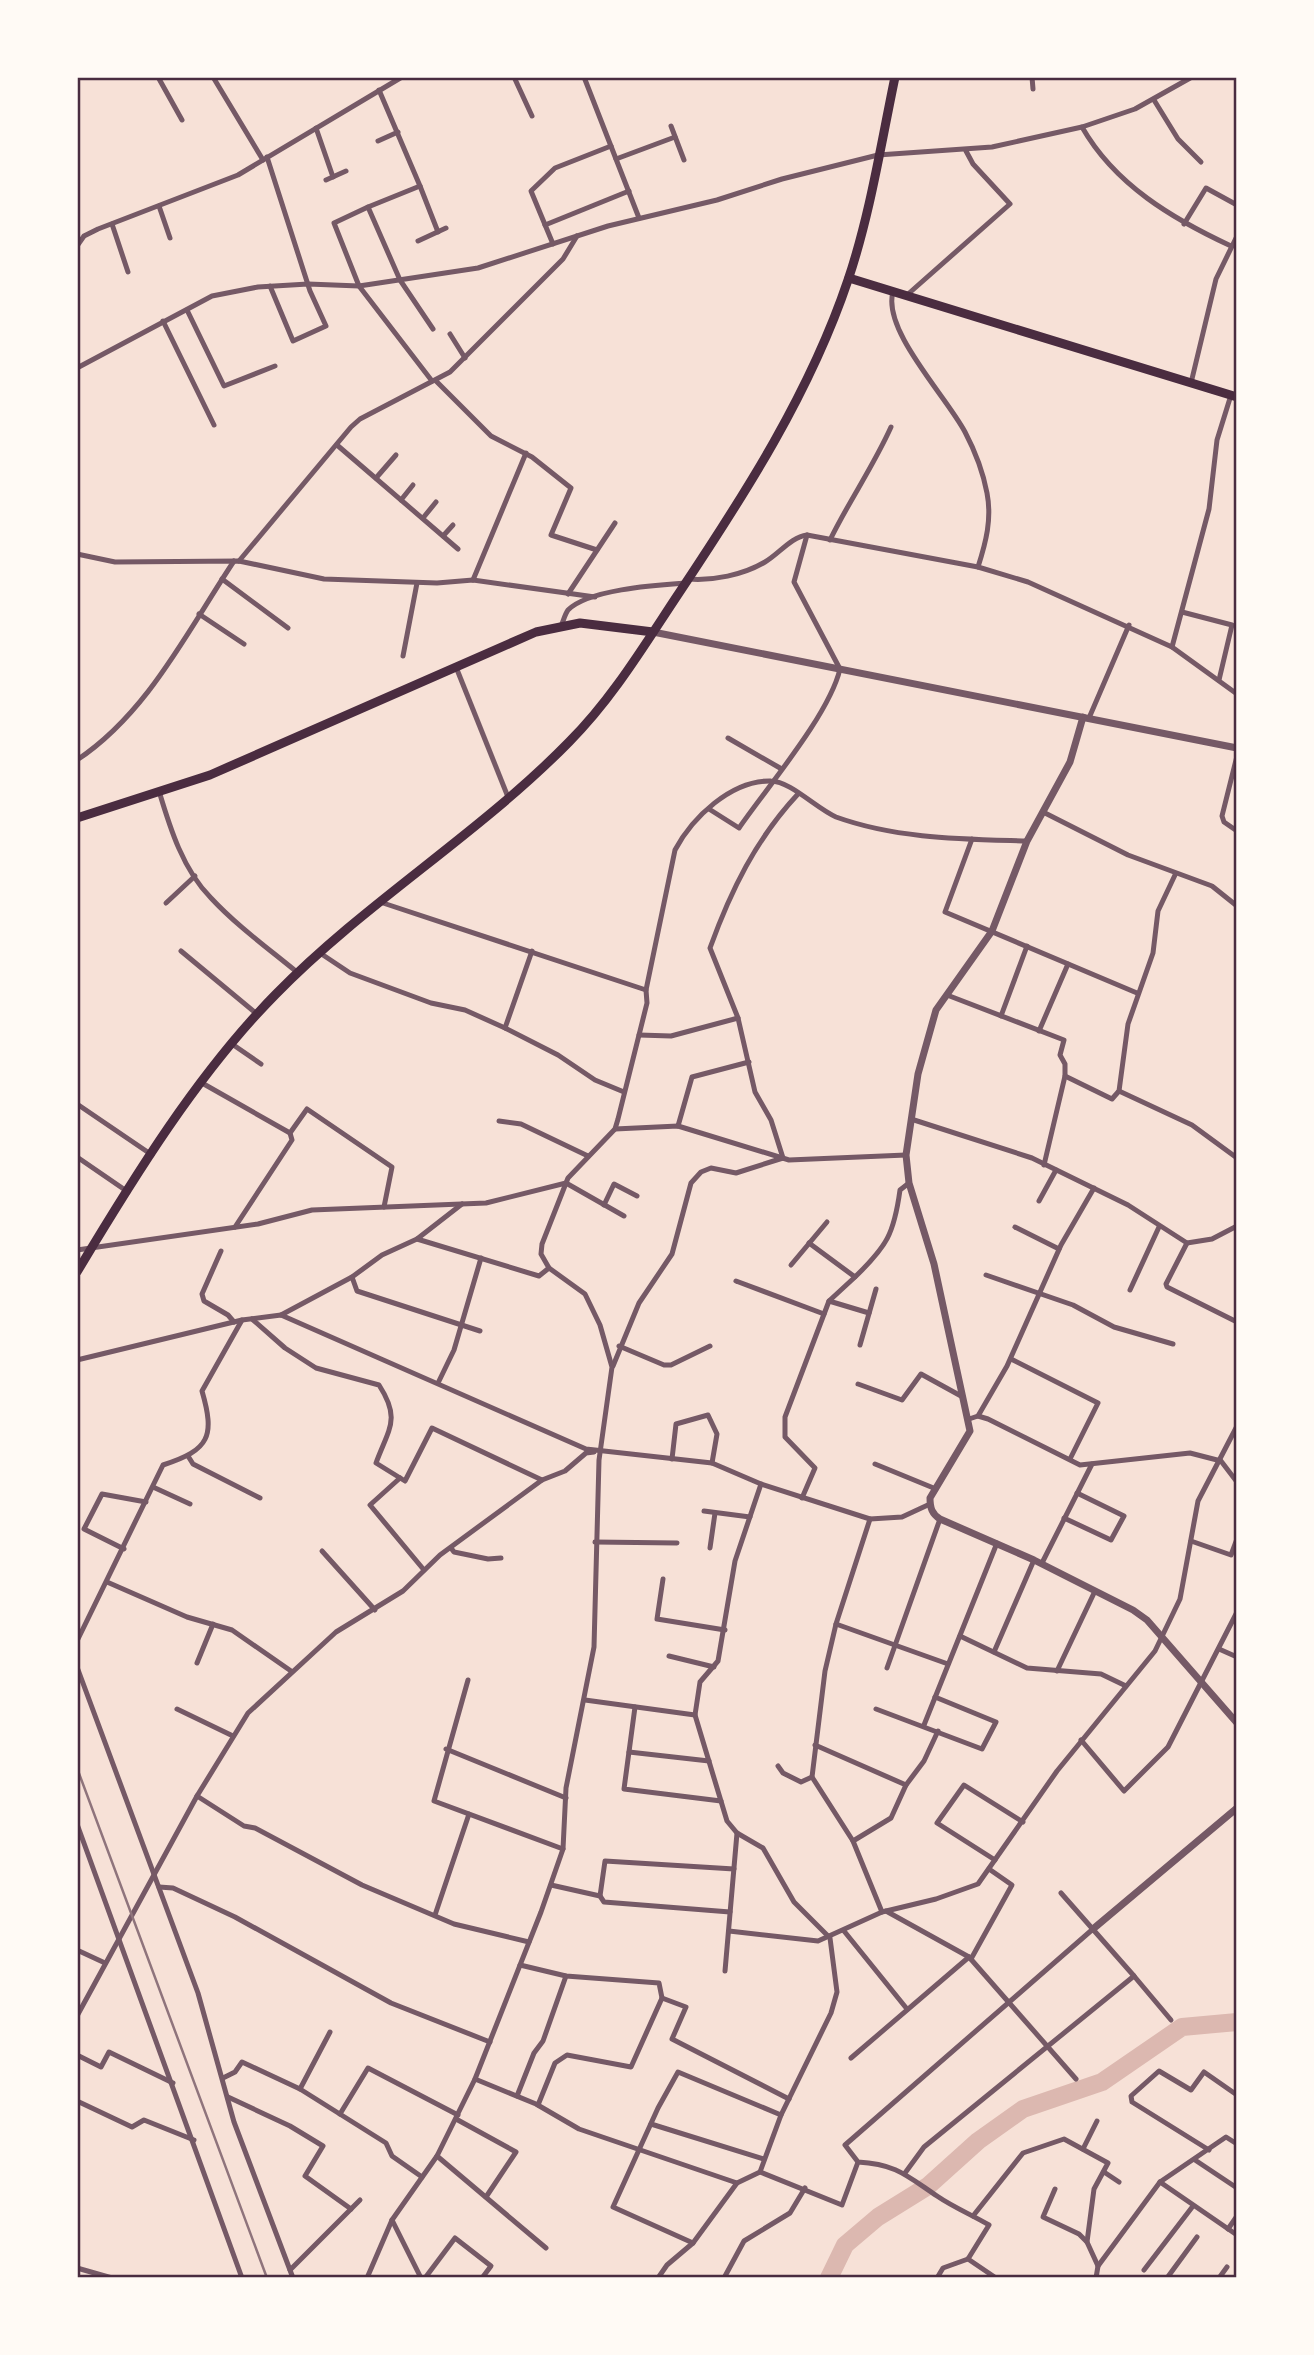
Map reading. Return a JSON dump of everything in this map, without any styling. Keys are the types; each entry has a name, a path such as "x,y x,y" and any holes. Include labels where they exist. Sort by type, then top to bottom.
{"main road":[{"path":"77,1272 202,1083 257,1014 320,953 508,797 591,718 653,632 742,498 783,427 849,278 895,77"},
{"path":"849,278 1234,396"},
{"path":"77,818 253,757 536,632 561,626 601,625 653,632"}],"street":[{"path":"158,77 182,120"},
{"path":"213,77 265,158 308,284 326,326 293,341 270,286"},
{"path":"77,246 80,234 238,175 402,77"},
{"path":"514,77 532,116"},
{"path":"584,77 639,218"},
{"path":"1032,77 1033,89"},
{"path":"77,368 212,296 270,286 359,286 478,268 639,218 717,200 782,179 878,155 966,151 1082,127 1154,100 1192,77"},
{"path":"379,90 438,232"},
{"path":"1154,100 1178,139 1201,162"},
{"path":"671,126 684,160"},
{"path":"1082,127 1090,141 1122,177 1171,217 1231,246"},
{"path":"316,128 333,177"},
{"path":"378,141 398,132"},
{"path":"616,159 675,137"},
{"path":"553,244 531,191 555,168 611,146"},
{"path":"906,296 1010,204 973,164 966,151"},
{"path":"326,180 346,171"},
{"path":"420,186 334,223 359,286 434,381 491,436 526,453 571,488 551,535 597,550"},
{"path":"1184,224 1206,188 1237,205"},
{"path":"545,225 629,191"},
{"path":"159,206 170,239"},
{"path":"368,207 400,281 433,329"},
{"path":"112,224 128,272"},
{"path":"418,241 446,228"},
{"path":"77,760 93,750 136,708 222,579 360,419 434,381 465,358 563,259 577,236"},
{"path":"1191,383 1216,279 1237,236"},
{"path":"893,292 889,305 891,314 908,350 928,373 964,431 981,471 989,511 989,531 978,567"},
{"path":"187,310 224,386 275,366"},
{"path":"163,321 214,425"},
{"path":"450,334 465,358"},
{"path":"1172,646 1209,509 1217,440 1234,396"},
{"path":"830,540 848,502 873,467 891,427"},
{"path":"337,445 458,549"},
{"path":"473,580 526,453"},
{"path":"376,478 396,454"},
{"path":"401,500 413,485"},
{"path":"423,518 436,502"},
{"path":"568,594 615,523"},
{"path":"443,536 453,526"},
{"path":"807,535 794,582 840,669"},
{"path":"561,626 568,610 595,597 639,586 743,573 765,562 799,536 807,535 978,567 1028,582 1172,646 1237,694"},
{"path":"77,554 115,562 236,561 324,579 417,583 473,580 595,597"},
{"path":"222,579 288,628"},
{"path":"403,656 417,583"},
{"path":"1182,612 1232,625 1219,680"},
{"path":"199,614 244,644"},
{"path":"1129,625 1086,717 1070,762 1027,841 992,931 947,995 930,1026 906,1155 909,1183 934,1264 970,1431 930,1504 933,1514 940,1519 1038,1561 1133,1610 1162,1638 1237,1723"},
{"path":"653,632 1237,748"},
{"path":"456,667 508,797"},
{"path":"709,809 739,828 826,703 840,669"},
{"path":"728,738 780,768"},
{"path":"1237,757 1235,778 1222,816 1224,822 1237,831"},
{"path":"612,1367 600,1325 585,1294 549,1268 541,1254 541,1244 566,1183 615,1129 647,1003 646,990 675,850 684,834 723,797 748,785 772,781 834,816 871,827 924,836 1027,841"},
{"path":"159,791 169,826 195,876 210,898 298,973"},
{"path":"783,1158 771,1121 755,1092 738,1018 710,948 747,861 771,823 798,794"},
{"path":"1043,812 1117,850 1175,875 1212,886 1237,906"},
{"path":"972,839 946,912 1137,993"},
{"path":"1065,1076 1112,1099 1119,1091 1128,1024 1153,953 1158,911 1175,875"},
{"path":"166,903 195,876"},
{"path":"379,902 646,990"},
{"path":"1001,1016 1027,946"},
{"path":"181,951 257,1014"},
{"path":"505,1028 532,951"},
{"path":"320,953 350,973 431,1003 465,1010 505,1028 558,1055 595,1080 624,1092"},
{"path":"1039,1031 1068,964"},
{"path":"947,995 1064,1040 1060,1055 1065,1064 1065,1076 1044,1165"},
{"path":"639,1035 671,1035 738,1018"},
{"path":"232,1044 261,1064"},
{"path":"678,1126 692,1077 749,1062"},
{"path":"202,1083 290,1133 292,1140 235,1227"},
{"path":"1119,1091 1192,1125 1237,1158"},
{"path":"77,1104 152,1155"},
{"path":"290,1133 307,1109 392,1167 384,1207"},
{"path":"911,1119 992,1144 1056,1170 1128,1205 1187,1243 1212,1240 1237,1226"},
{"path":"499,1121 520,1124 588,1156"},
{"path":"615,1129 678,1126 783,1158 822,1160 906,1155"},
{"path":"77,1157 128,1192"},
{"path":"367,2278 392,2220 437,2156 475,2079 563,1849 566,1798 594,1647 597,1566 595,1542 601,1451 612,1367 639,1303 672,1254 691,1183 701,1172 711,1168 736,1173 783,1158"},
{"path":"1039,1201 1056,1170"},
{"path":"77,1250 235,1227 312,1210 486,1203 566,1183 624,1216"},
{"path":"802,1498 815,1468 785,1437 785,1417 830,1301 888,1240 895,1225 900,1191 909,1183"},
{"path":"604,1205 614,1184 637,1196"},
{"path":"969,1419 978,1416 1011,1359 1059,1249 1094,1188"},
{"path":"77,1360 242,1320 281,1315 352,1278 382,1255 417,1239 462,1204"},
{"path":"791,1265 827,1222"},
{"path":"1015,1227 1059,1249"},
{"path":"1130,1290 1159,1227"},
{"path":"417,1239 539,1276 549,1268"},
{"path":"809,1243 855,1277"},
{"path":"1187,1243 1166,1283 1167,1287 1237,1322"},
{"path":"221,1251 202,1294 204,1301 228,1315 234,1322"},
{"path":"439,1381 461,1325 481,1258"},
{"path":"986,1275 1073,1305 1114,1326 1173,1344"},
{"path":"352,1278 357,1290 480,1331"},
{"path":"736,1281 824,1314"},
{"path":"860,1345 876,1289"},
{"path":"830,1301 869,1313"},
{"path":"281,1315 439,1381 586,1448 712,1463 761,1484 870,1519 902,1517 930,1504"},
{"path":"77,1641 163,1465 188,1456 206,1440 211,1422 202,1391 242,1320"},
{"path":"252,1320 285,1348 316,1368 379,1385 392,1408 392,1419 376,1463 405,1481 432,1428 542,1480"},
{"path":"620,1346 664,1365 710,1346"},
{"path":"1011,1359 1098,1403 1070,1460"},
{"path":"858,1384 902,1400 921,1374 961,1396"},
{"path":"672,1459 676,1424 708,1415 717,1434 712,1463"},
{"path":"978,1416 1080,1465 1190,1453 1221,1461 1237,1482"},
{"path":"729,1931 818,1941 884,1912 936,1899 978,1884 1081,1740 1162,1638 1180,1598 1198,1501 1237,1426"},
{"path":"77,2016 197,1797 248,1713 336,1632 403,1591 424,1570 542,1480 565,1471 586,1453 601,1451"},
{"path":"188,1456 193,1464 260,1498"},
{"path":"875,1464 936,1489"},
{"path":"994,1652 1038,1561 1092,1464"},
{"path":"400,1478 370,1505 424,1570"},
{"path":"760,2172 781,2115 831,2013 837,1992 830,1938 794,1902 763,1848 737,1833 727,1821 695,1715 700,1682 718,1661 736,1562 761,1484"},
{"path":"153,1487 190,1504"},
{"path":"248,1501 251,1493"},
{"path":"1064,1518 1111,1540 1124,1516 1077,1493"},
{"path":"124,1549 84,1529 102,1494 146,1502"},
{"path":"704,1511 750,1517"},
{"path":"710,1548 715,1513"},
{"path":"870,1519 836,1624 821,1691 811,1777 853,1841 884,1912 970,1958 1076,2079"},
{"path":"887,1668 940,1519"},
{"path":"1191,1541 1231,1555 1237,1539"},
{"path":"595,1542 677,1543"},
{"path":"924,1725 997,1542"},
{"path":"452,1548 454,1552 488,1559 501,1558"},
{"path":"322,1551 375,1610"},
{"path":"663,1579 657,1619 725,1630"},
{"path":"107,1583 187,1617 232,1630 291,1671"},
{"path":"652,1585 662,1587"},
{"path":"1057,1671 1095,1591"},
{"path":"1081,1740 1124,1791 1168,1747 1237,1612"},
{"path":"679,1632 680,1623"},
{"path":"197,1663 213,1624"},
{"path":"836,1624 948,1664"},
{"path":"960,1636 1027,1668 1101,1674 1126,1686"},
{"path":"1219,1649 1237,1657"},
{"path":"669,1656 714,1667"},
{"path":"77,1667 204,2010 228,2097 293,2278"},
{"path":"468,1680 446,1749 434,1801 563,1849"},
{"path":"876,1709 982,1749 996,1722 935,1697"},
{"path":"585,1700 695,1715"},
{"path":"635,1707 624,1789 721,1801"},
{"path":"177,1709 233,1736"},
{"path":"853,1841 891,1818 906,1784 924,1761 939,1731"},
{"path":"815,1745 906,1784"},
{"path":"446,1749 566,1798"},
{"path":"629,1752 709,1761"},
{"path":"778,1766 783,1773 801,1782 811,1777"},
{"path":"995,1860 937,1823 964,1785 1023,1822"},
{"path":"197,1797 244,1826 255,1828 362,1885 454,1924 529,1942"},
{"path":"937,2278 943,2268 968,2259 989,2225 938,2197 905,2173 884,2164 858,2162 845,2145 1093,1929 1237,1808"},
{"path":"435,1915 469,1814"},
{"path":"77,1824 242,2278"},
{"path":"725,1971 737,1833"},
{"path":"730,1912 604,1902 600,1896 605,1861 734,1869"},
{"path":"851,2058 970,1958 1012,1885 989,1869"},
{"path":"551,1885 600,1896"},
{"path":"159,1887 173,1888 235,1917 391,2003 490,2042"},
{"path":"1061,1893 1171,2020"},
{"path":"844,1931 907,2009"},
{"path":"77,1950 105,1963"},
{"path":"520,1965 566,1976 659,1983 662,1998 631,2067 567,2055 555,2063 538,2105"},
{"path":"517,2096 534,2053 543,2041 566,1976"},
{"path":"905,2173 924,2147 1048,2049 1134,1976"},
{"path":"662,1998 686,2007 672,2039 789,2099"},
{"path":"300,2089 330,2032"},
{"path":"77,2055 101,2067 109,2052 173,2083"},
{"path":"223,2078 235,2072 242,2062 300,2089 386,2143 392,2156 422,2177"},
{"path":"340,2114 368,2068 457,2117 516,2152 486,2197"},
{"path":"1209,2150 1132,2102 1131,2096 1159,2071 1191,2090 1204,2072 1237,2095"},
{"path":"694,2243 613,2207 678,2072 781,2115"},
{"path":"475,2079 538,2105 579,2129 737,2183"},
{"path":"228,2097 290,2126 323,2146 305,2176 351,2209"},
{"path":"77,2101 132,2126 144,2120 194,2140"},
{"path":"1083,2149 1097,2121"},
{"path":"651,2124 764,2159"},
{"path":"1096,2278 1098,2266 1160,2182 1226,2137 1237,2144"},
{"path":"973,2216 1023,2153 1064,2139 1108,2163 1094,2189 1087,2242"},
{"path":"437,2156 546,2248"},
{"path":"1195,2160 1237,2188"},
{"path":"658,2278 667,2265 694,2243 737,2183 760,2172 842,2205 858,2162"},
{"path":"1104,2172 1119,2182"},
{"path":"1160,2182 1237,2235"},
{"path":"724,2278 744,2241 790,2213 804,2188"},
{"path":"1055,2189 1043,2217 1079,2234 1087,2242 1098,2266"},
{"path":"290,2270 360,2200"},
{"path":"1144,2270 1193,2206"},
{"path":"1228,2229 1237,2216"},
{"path":"392,2220 423,2278 456,2238 491,2266 482,2278"},
{"path":"1167,2278 1196,2237"},
{"path":"968,2259 996,2278"},
{"path":"1219,2278 1227,2267"},
{"path":"77,2268 112,2278"}],"waterway":[{"path":"829,2278 845,2245 878,2217 928,2186 978,2141 1023,2109 1102,2082 1182,2027 1237,2022"}],"railway":[{"path":"77,1768 267,2278"}]}
